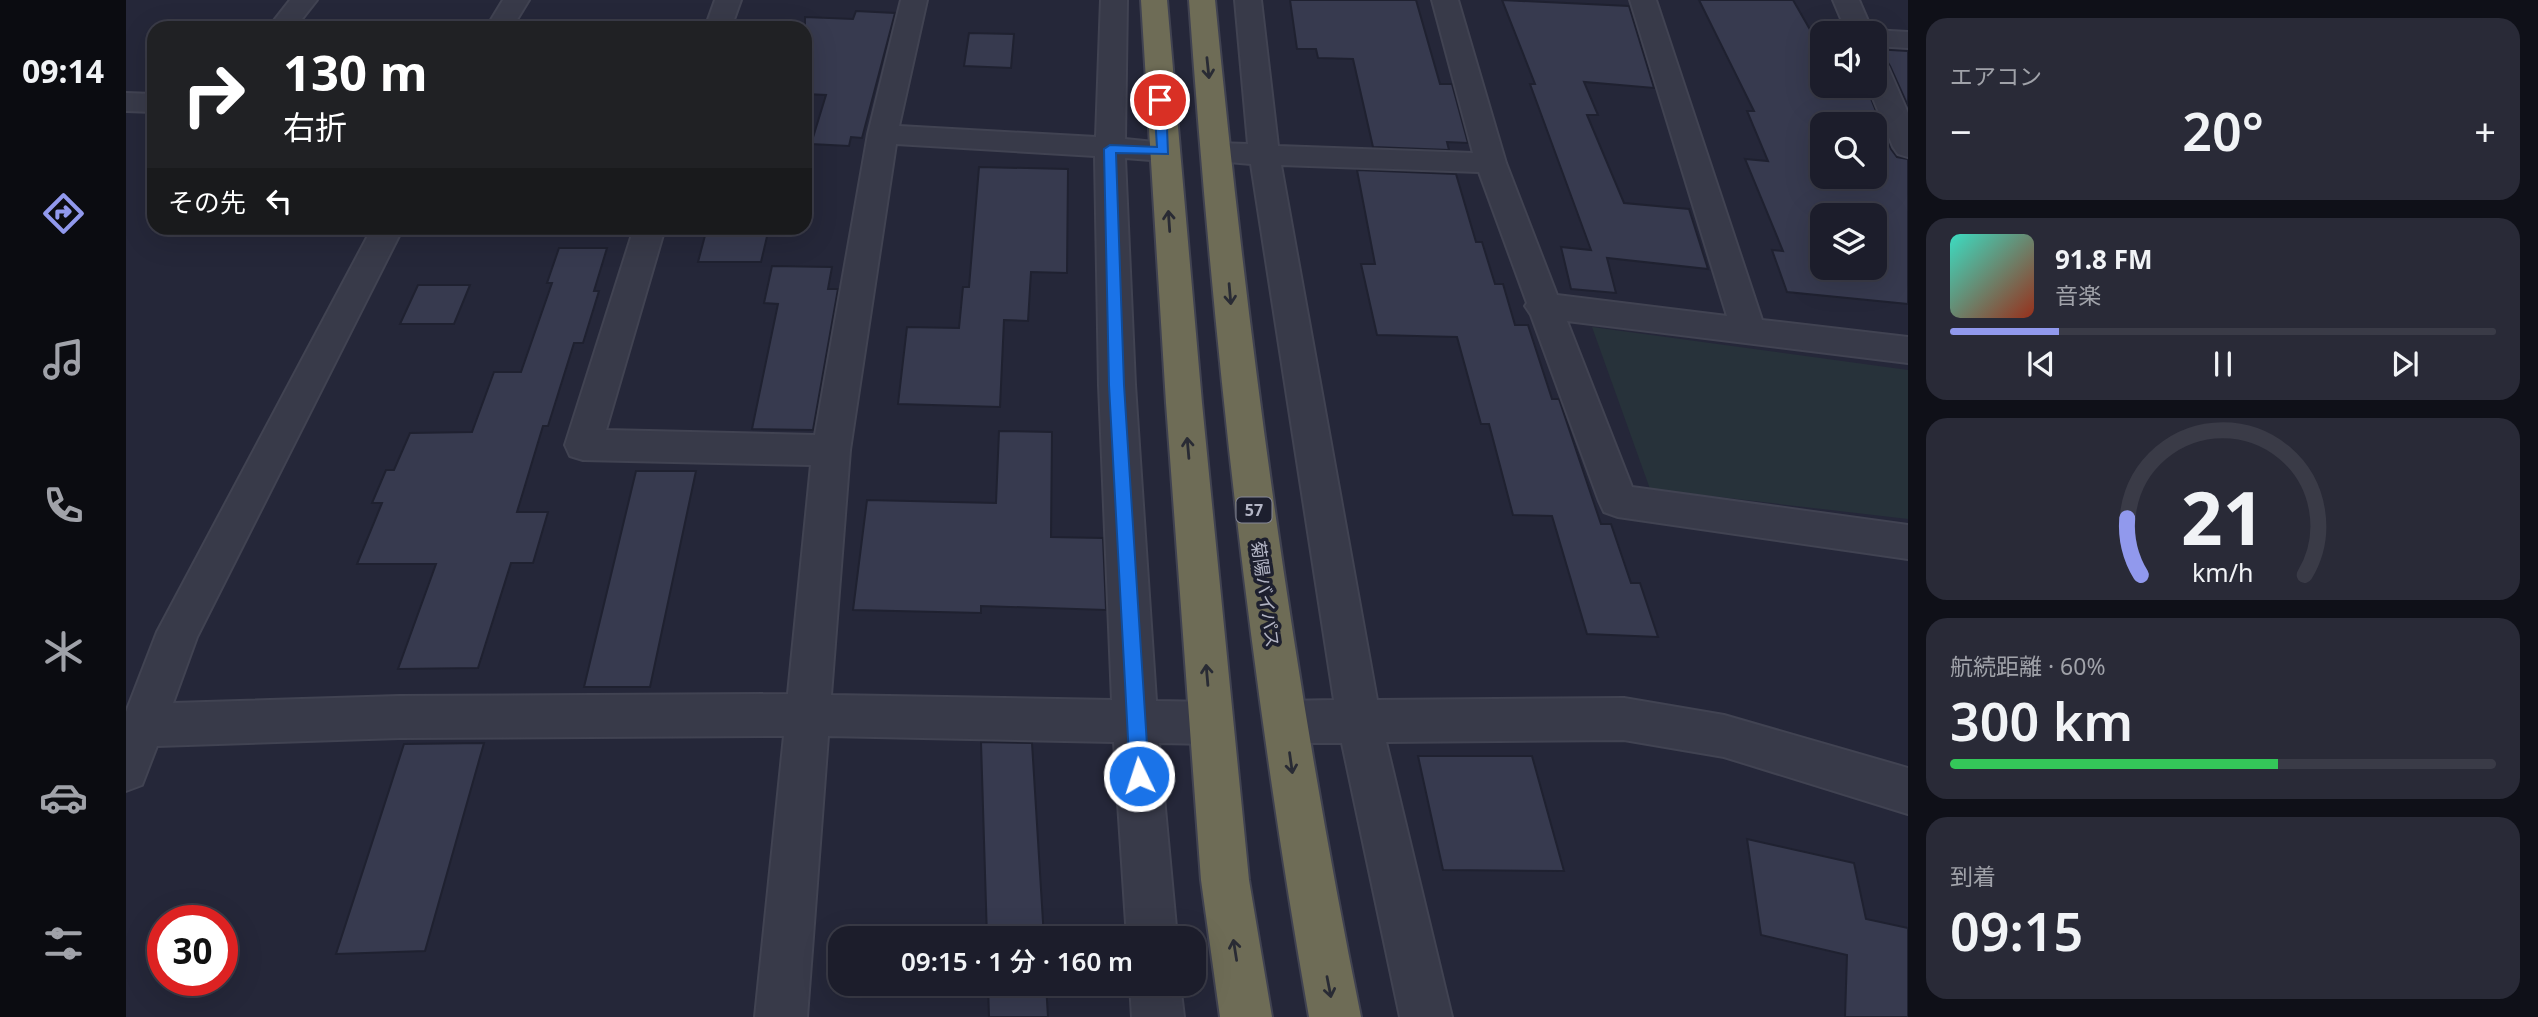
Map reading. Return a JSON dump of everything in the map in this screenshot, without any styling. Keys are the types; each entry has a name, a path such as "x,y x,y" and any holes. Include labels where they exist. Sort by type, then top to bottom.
{"highway":[{"path":"1154,0 1164,151 1225,880 1246,1017"},
{"name":"菊陽バイパス","path":"1202,0 1243,435 1308,882 1335,1017"}],"street":[{"path":"287,21 304,0"},
{"path":"503,21 516,0"},
{"path":"720,21 728,0"},
{"path":"781,1017 831,450 883,134 914,0"},
{"path":"1114,0 1110,149 1116,385 1135,722 1151,926"},
{"path":"1248,0 1264,155 1359,720 1426,1017"},
{"path":"1445,0 1491,163 1542,306 1618,501 1908,542"},
{"path":"1643,0 1749,331"},
{"path":"1846,0 1855,21"},
{"path":"1887,38 1908,40"},
{"path":"1887,98 1908,147"},
{"path":"126,102 147,103"},
{"path":"883,134 1164,151"},
{"path":"1216,153 1491,163"},
{"path":"126,769 178,632 383,235"},
{"path":"647,235 583,445 831,450"},
{"path":"1542,306 1908,350"},
{"path":"144,725 399,717 806,715 1212,723"},
{"path":"1285,722 1624,719 1724,736 1908,791"},
{"path":"1156,996 1158,1017"}],"shaded area":[{"path":"1592,327 1908,370 1908,519 1650,489"}],"building":[{"path":"1290,0 1416,0 1440,84 1452,84 1468,143 1447,142 1449,150 1373,147 1353,59 1318,58 1316,49 1297,49"},
{"path":"1502,0 1629,6 1654,88 1584,82 1598,115 1587,115 1624,203 1689,209 1708,269 1607,258 1616,293 1571,289 1561,247 1591,250 1530,84 1535,84"},
{"path":"1699,0 1793,0 1810,30 1810,98 1871,98 1876,112 1810,112 1810,189 1887,189 1887,139 1897,157 1908,159 1908,304 1787,292 1772,250 1783,251 1745,159 1768,161 1747,111 1754,111"},
{"path":"856,11 895,13 862,138 851,137 849,146 812,144 826,95 812,94 812,21 805,21 805,17 853,19"},
{"path":"969,33 1014,34 1011,68 964,66"},
{"path":"1887,50 1908,51 1908,106 1890,66"},
{"path":"979,167 1068,169 1067,273 1031,272 1028,321 1004,320 1000,407 898,404 907,327 959,328 963,287 969,287"},
{"path":"1357,170 1456,174 1476,242 1482,242 1495,284 1503,284 1515,325 1528,325 1552,399 1559,399 1601,524 1611,524 1631,583 1640,583 1658,637 1587,634 1552,516 1513,515 1489,424 1481,424 1457,337 1377,335 1361,264 1375,264"},
{"path":"705,235 767,235 761,262 698,262"},
{"path":"559,248 607,248 594,291 599,291 583,343 574,343 548,426 543,426 517,512 548,512 533,563 511,563 478,668 398,669 436,564 357,564 382,503 372,503 386,470 394,470 410,433 472,432 494,372 521,372 552,283 547,283"},
{"path":"772,266 832,267 828,289 838,289 813,430 752,429 778,304 764,303"},
{"path":"418,285 470,285 454,324 400,324"},
{"path":"999,431 1052,432 1051,537 1103,538 1106,610 981,606 981,613 853,610 867,500 996,503"},
{"path":"636,471 696,471 650,687 584,687"},
{"path":"981,742 1032,743 1043,926 987,926"},
{"path":"484,743 425,951 336,954 404,744"},
{"path":"1418,756 1532,756 1564,871 1443,870"},
{"path":"1747,839 1854,863 1866,919 1908,928 1908,1017 1845,1017 1847,955 1761,935"},
{"path":"988,996 1047,996 1048,1017 989,1017"}],"route":[{"path":"1139,776 1116,385 1110,149 1164,151 1160,100"}]}
